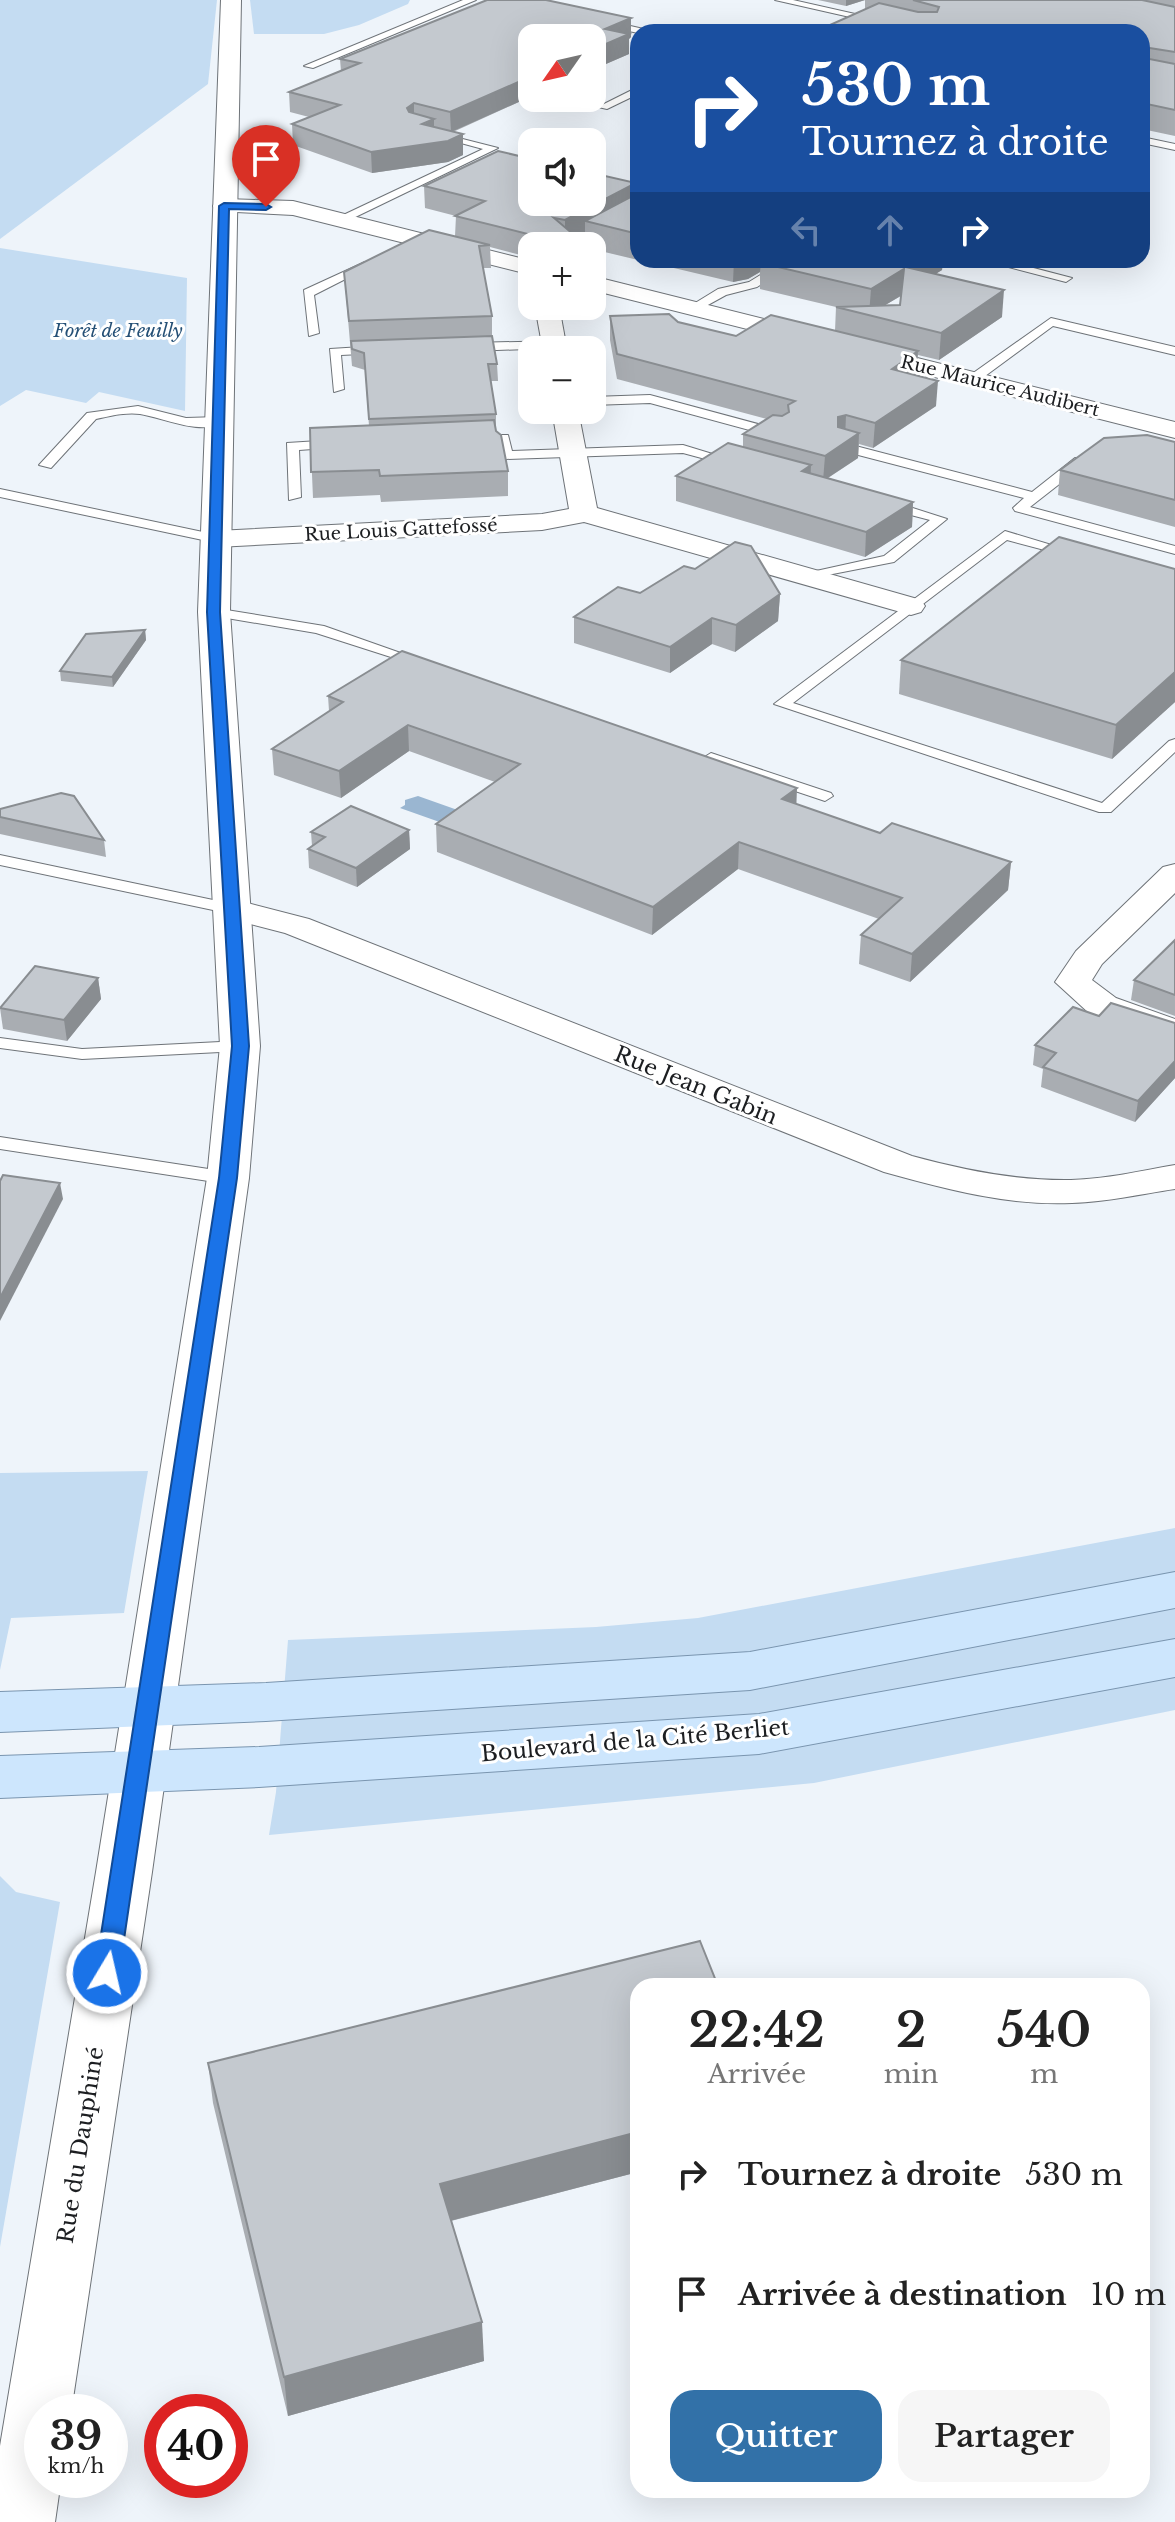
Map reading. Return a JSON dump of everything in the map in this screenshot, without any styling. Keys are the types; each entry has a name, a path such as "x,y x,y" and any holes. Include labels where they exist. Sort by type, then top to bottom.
{"main road":[{"path":"0,1712 148,1707 750,1671 1175,1590"},
{"name":"Boulevard de la Cité Berliet","path":"0,1777 138,1773 759,1734 1175,1658"}],"street":[{"name":"Rue du Dauphiné","path":"21,2522 228,1178 240,1046 214,612 231,0"},
{"path":"224,206 293,208 341,220 410,245 518,265"},
{"name":"Rue Maurice Audibert","path":"606,286 1175,430"},
{"path":"568,424 584,514"},
{"name":"Rue Louis Gattefossé","path":"217,539 542,522 584,514 911,606"},
{"path":"1175,874 1088,958 1073,982 1103,1006 1175,1031"},
{"name":"Rue Jean Gabin","path":"232,909 297,926 898,1164 949,1179 1003,1189 1092,1190 1175,1177"}],"lane":[{"path":"309,66 473,0 487,1"},
{"path":"780,0 891,24"},
{"path":"843,14 862,5"},
{"path":"599,22 630,29"},
{"path":"606,106 630,94"},
{"path":"341,220 493,148 431,132"},
{"path":"1150,142 1175,147"},
{"path":"598,232 630,214"},
{"path":"313,333 308,293 375,261"},
{"path":"693,308 722,292 753,285 780,268"},
{"path":"1023,268 1066,278"},
{"path":"973,379 1051,322 1175,351"},
{"path":"460,347 518,347"},
{"path":"338,389 334,352 397,349"},
{"path":"606,401 650,399 779,434"},
{"path":"46,465 92,416 138,410 186,422 219,421"},
{"path":"458,440 503,438 506,455 683,449 744,465"},
{"path":"294,497 292,446 352,444"},
{"path":"844,447 1034,497"},
{"path":"1085,457 1020,508 1175,550"},
{"path":"0,493 217,539"},
{"path":"812,576 889,559 940,519 880,502"},
{"path":"1082,556 1005,535 782,704 1105,809 1175,744"},
{"path":"214,612 319,629 438,668"},
{"path":"691,752 825,796"},
{"path":"0,860 232,909"},
{"path":"0,1043 82,1054 240,1046"},
{"path":"0,1143 228,1178"}],"green space":[{"path":"0,0 217,0 208,84 0,239"},
{"path":"250,0 410,0 408,4 359,25 324,34 254,34"},
{"name":"Forêt de Feuilly","path":"0,248 187,278 185,411 99,392 86,403 26,390 0,406"},
{"path":"148,1471 124,1613 11,1618 0,1670 0,1473"},
{"path":"1175,1528 1175,1710 814,1783 269,1835 276,1792 288,1640 596,1627 698,1618"},
{"path":"0,1876 16,1892 60,1902 0,2247"}],"shaded area":[{"path":"418,796 466,813 448,825 400,808 405,805 405,800"}],"building":[{"path":"487,0 546,0 631,18 606,29 606,24 518,24 518,82 450,112 414,103 407,108 409,112 434,119 422,124 463,134 448,141 371,152 292,124 340,105 289,92 360,63 340,59"},
{"path":"913,0 1142,0 1175,7 1175,52 1150,48 1150,24 832,24 879,3 918,12 937,12 939,7"},
{"path":"606,29 629,34 606,44"},
{"path":"1150,59 1175,64 1175,110 1150,105"},
{"path":"498,151 518,156 518,216 573,216 565,220 554,218 571,232 520,232 455,216 485,201 424,186"},
{"path":"606,176 630,182 630,186 606,199"},
{"path":"630,197 630,232 585,221 594,216 606,216 606,210"},
{"path":"429,230 490,245 479,246 492,316 349,321 344,272"},
{"path":"782,268 910,268 1004,290 941,333 836,307 900,305 904,269 871,289"},
{"path":"669,314 678,322 736,336 771,315 918,351 892,369 938,381 875,423 846,415 838,417 838,427 859,433 825,456 743,434 773,415 782,416 789,412 788,405 795,401 617,354 610,316"},
{"path":"492,336 497,364 488,364 496,414 369,419 364,353 352,349 351,341"},
{"path":"494,420 496,431 501,435 508,471 380,476 379,470 311,472 310,428"},
{"path":"1147,435 1175,442 1175,500 1060,470 1104,438"},
{"path":"728,443 811,465 802,471 913,502 866,532 676,476"},
{"path":"1059,537 1175,569 1175,672 1116,725 901,660"},
{"path":"735,542 751,546 780,594 736,625 712,618 670,647 574,617 618,587 640,593 684,566 695,569"},
{"path":"145,630 112,677 60,671 86,634"},
{"path":"402,651 797,788 782,799 880,833 892,823 1011,862 912,954 861,935 902,898 739,842 653,907 436,824 520,764 408,725 339,771 272,749 343,702 328,696"},
{"path":"61,793 74,796 104,840 0,817 0,809"},
{"path":"351,806 409,830 356,868 308,849 325,837 311,832"},
{"path":"1175,940 1175,995 1134,980"},
{"path":"35,966 98,978 64,1020 0,1008"},
{"path":"1111,1003 1175,1023 1175,1061 1138,1101 1043,1067 1056,1053 1035,1045 1073,1007 1099,1016"},
{"path":"3,1175 60,1183 0,1298 0,1181"},
{"path":"700,1941 715,1978 630,1978 630,2134 440,2184 482,2322 284,2377 208,2063"}],"route":[{"path":"107,1973 228,1178 240,1046 214,612 224,206 266,207"}]}
